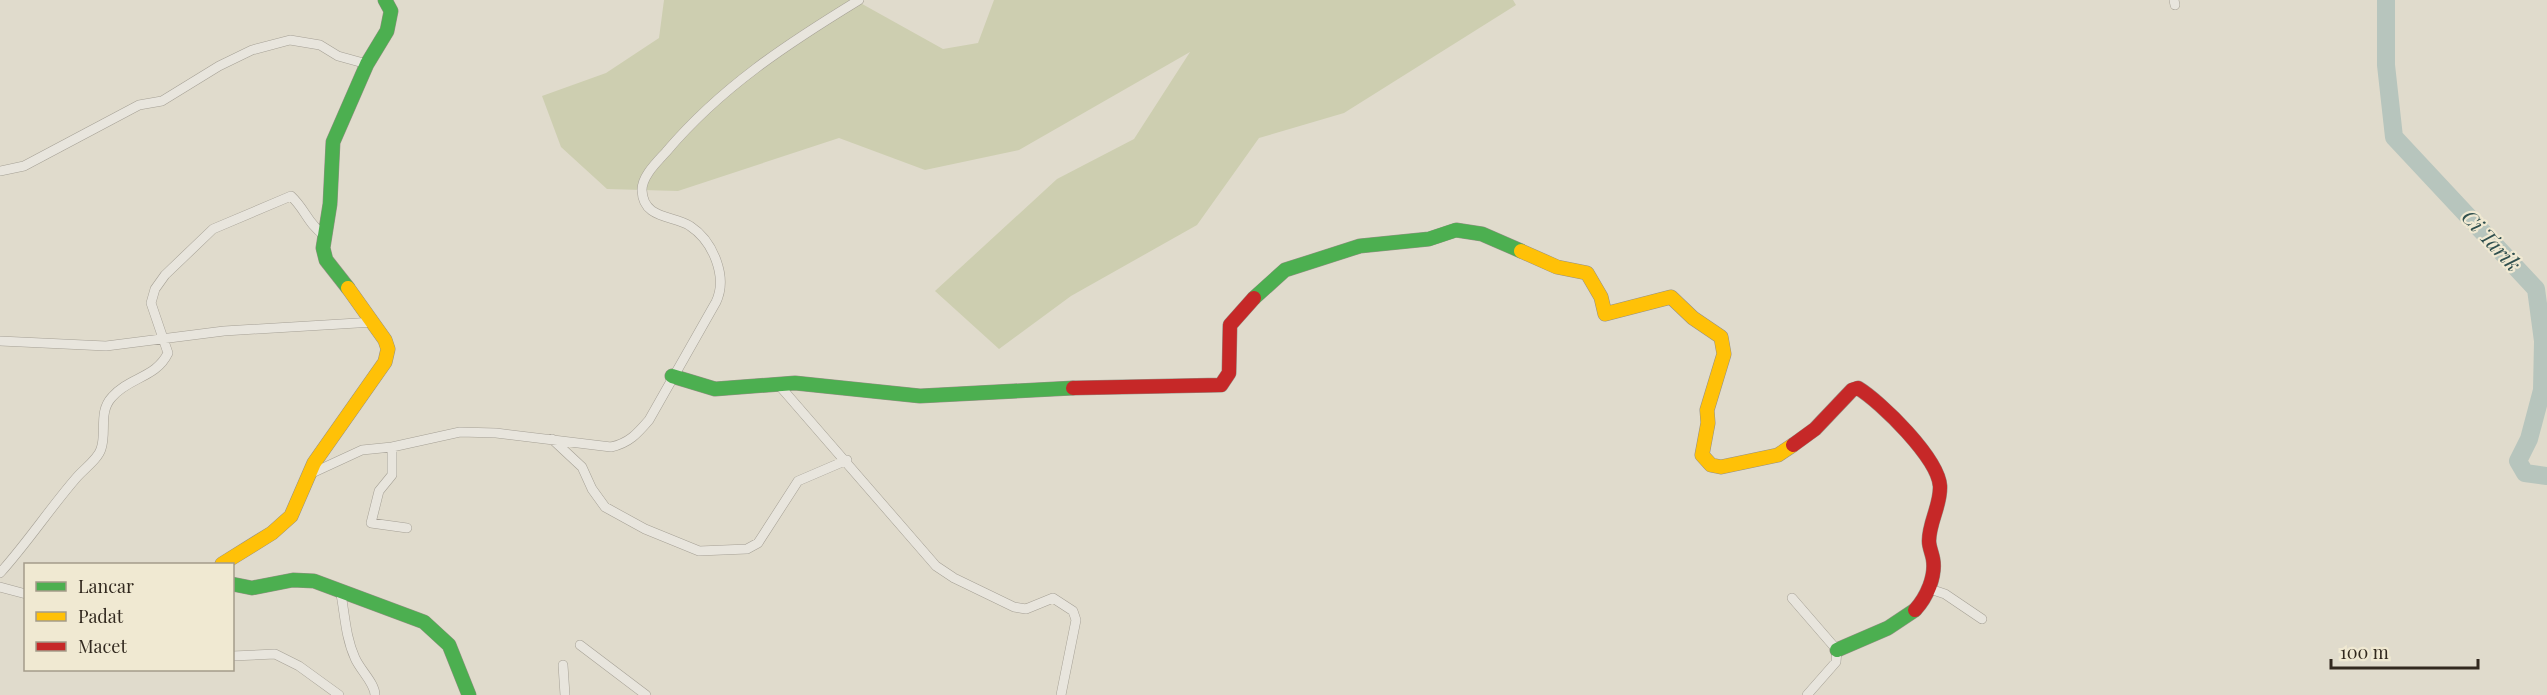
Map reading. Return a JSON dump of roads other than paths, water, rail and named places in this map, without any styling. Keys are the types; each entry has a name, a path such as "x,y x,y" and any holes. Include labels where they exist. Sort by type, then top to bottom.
{"street":[{"path":"224,563 283,525 291,516 320,455 385,362 388,352 387,342 326,260 323,248 333,142 368,64 390,22 391,10 385,0"},
{"path":"310,474 362,450 392,447 460,432 552,439 611,447 628,442 649,420 720,294 720,273 708,249 691,226 653,211 644,199 644,183 653,168 713,101 802,35 859,0"},
{"path":"0,171 24,165 139,105 153,104 172,97 208,72 252,50 290,40 320,45 338,56 368,64"},
{"path":"0,573 25,546 52,506 101,451 106,405 119,390 150,374 164,361 168,352 151,303 155,289 165,275 213,230 291,196 300,204 311,226 325,236"},
{"path":"672,376 715,389 795,383 920,396 1089,387 1221,385 1229,373 1230,325 1265,286 1285,270 1360,246 1429,239 1467,230 1510,244 1557,267 1587,273 1601,297 1605,314 1671,297 1693,318 1721,337 1725,349 1707,410 1708,423 1702,450 1702,455 1716,466 1778,455 1815,429 1852,390 1862,389 1924,455 1938,477 1939,501 1930,527 1929,545 1933,562 1928,588 1916,609 1901,621 1837,650"},
{"path":"0,341 106,346 213,332 374,322"},
{"path":"778,384 847,460 907,535 946,574 1014,607 1026,609 1053,598 1073,610 1076,620 1061,695"},
{"path":"552,439 582,466 592,489 605,507 645,529 699,551 708,552 747,549 758,543 798,481 847,460"},
{"path":"392,447 392,475 379,491 371,523 407,528"},
{"path":"234,584 260,588 305,579 340,589 424,622 440,634 449,645 469,695"},
{"path":"0,587 24,593"},
{"path":"1928,588 1945,594 1982,619"},
{"path":"340,589 344,626 350,645 360,668 375,688 375,695"},
{"path":"1792,598 1837,650 1836,662 1807,695"},
{"path":"580,645 646,695"},
{"path":"234,656 275,654 299,666 339,695"},
{"path":"563,665 565,695"}],"waterway":[{"name":"Ci Tarik","path":"2386,0 2386,65 2394,137 2536,289 2543,341 2542,390 2529,439 2518,461 2525,473 2547,476"}]}
